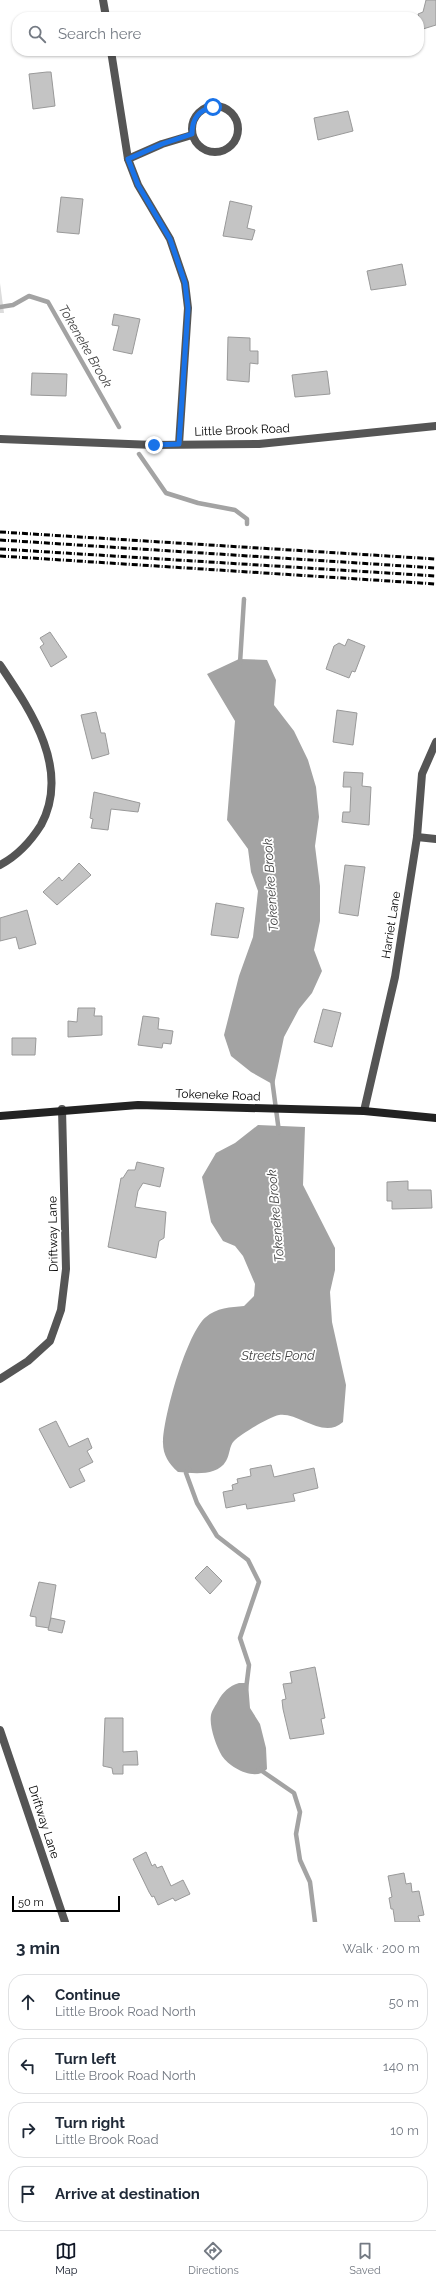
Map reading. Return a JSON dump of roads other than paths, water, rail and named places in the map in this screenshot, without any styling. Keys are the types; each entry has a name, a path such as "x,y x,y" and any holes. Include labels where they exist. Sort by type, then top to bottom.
{"main road":[{"name":"Tokeneke Road","path":"0,1116 62,1109 138,1105 364,1111 436,1118"}],"street":[{"path":"103,0 105,12"},
{"path":"112,56 128,159 138,185 170,239 185,283 188,308 179,444"},
{"path":"220,107 233,116 236,123 236,137 233,143 221,151 206,151 195,141 192,134 194,119 205,109 220,107"},
{"path":"128,159 162,144 192,134"},
{"name":"Little Brook Road","path":"0,439 103,444 258,444 436,426"},
{"path":"0,665 21,696 40,732 50,762 53,781 44,818 35,834 19,852 0,865"},
{"name":"Harriet Lane","path":"364,1111 395,977 417,837 422,774 436,742"},
{"path":"417,837 436,839"},
{"name":"Driftway Lane","path":"0,1379 28,1361 50,1341 61,1310 66,1269 62,1109"},
{"name":"Driftway Lane","path":"0,1730 65,1922"}],"water":[{"path":"239,659 267,660 276,680 274,705 294,731 308,760 316,787 319,817 315,846 320,886 320,921 314,950 322,971 312,993 299,1009 284,1037 274,1085 251,1072 231,1056 224,1035 239,976 253,937 258,891 251,872 248,849 227,820 235,721 207,674"},
{"name":"Streets Pond","path":"258,1125 305,1127 303,1185 335,1248 335,1270 330,1292 332,1322 346,1385 343,1422 335,1427 327,1428 319,1427 287,1415 274,1416 255,1426 234,1441 231,1445 226,1461 217,1470 204,1473 178,1472 167,1459 164,1451 164,1431 177,1376 191,1339 199,1326 210,1314 219,1310 244,1306 254,1296 255,1284 243,1256 235,1246 223,1241 211,1222 202,1177 216,1153 235,1143"},
{"path":"239,1683 248,1683 250,1708 260,1724 266,1748 267,1769 262,1773 250,1774 243,1772 226,1761 217,1747 212,1730 212,1711 224,1692"}],"waterway":[{"name":"Tokeneke Brook","path":"0,307 13,305 29,296 48,302 119,427"},
{"name":"Tokeneke Brook","path":"139,454 166,493 198,503 235,510 247,519 247,524"},
{"name":"Tokeneke Brook","path":"240,663 244,599"},
{"name":"Tokeneke Brook","path":"272,1079 279,1132"},
{"name":"Tokeneke Brook","path":"189,1469 186,1473 197,1503 217,1536 248,1560 259,1582 240,1638 249,1665 246,1689"},
{"name":"Tokeneke Brook","path":"259,1769 294,1793 300,1812 296,1834 300,1860 310,1882 315,1922"}],"railway":[{"path":"0,532 436,559"},
{"path":"0,540 436,568"},
{"path":"0,549 436,576"},
{"path":"0,556 436,584"}]}
